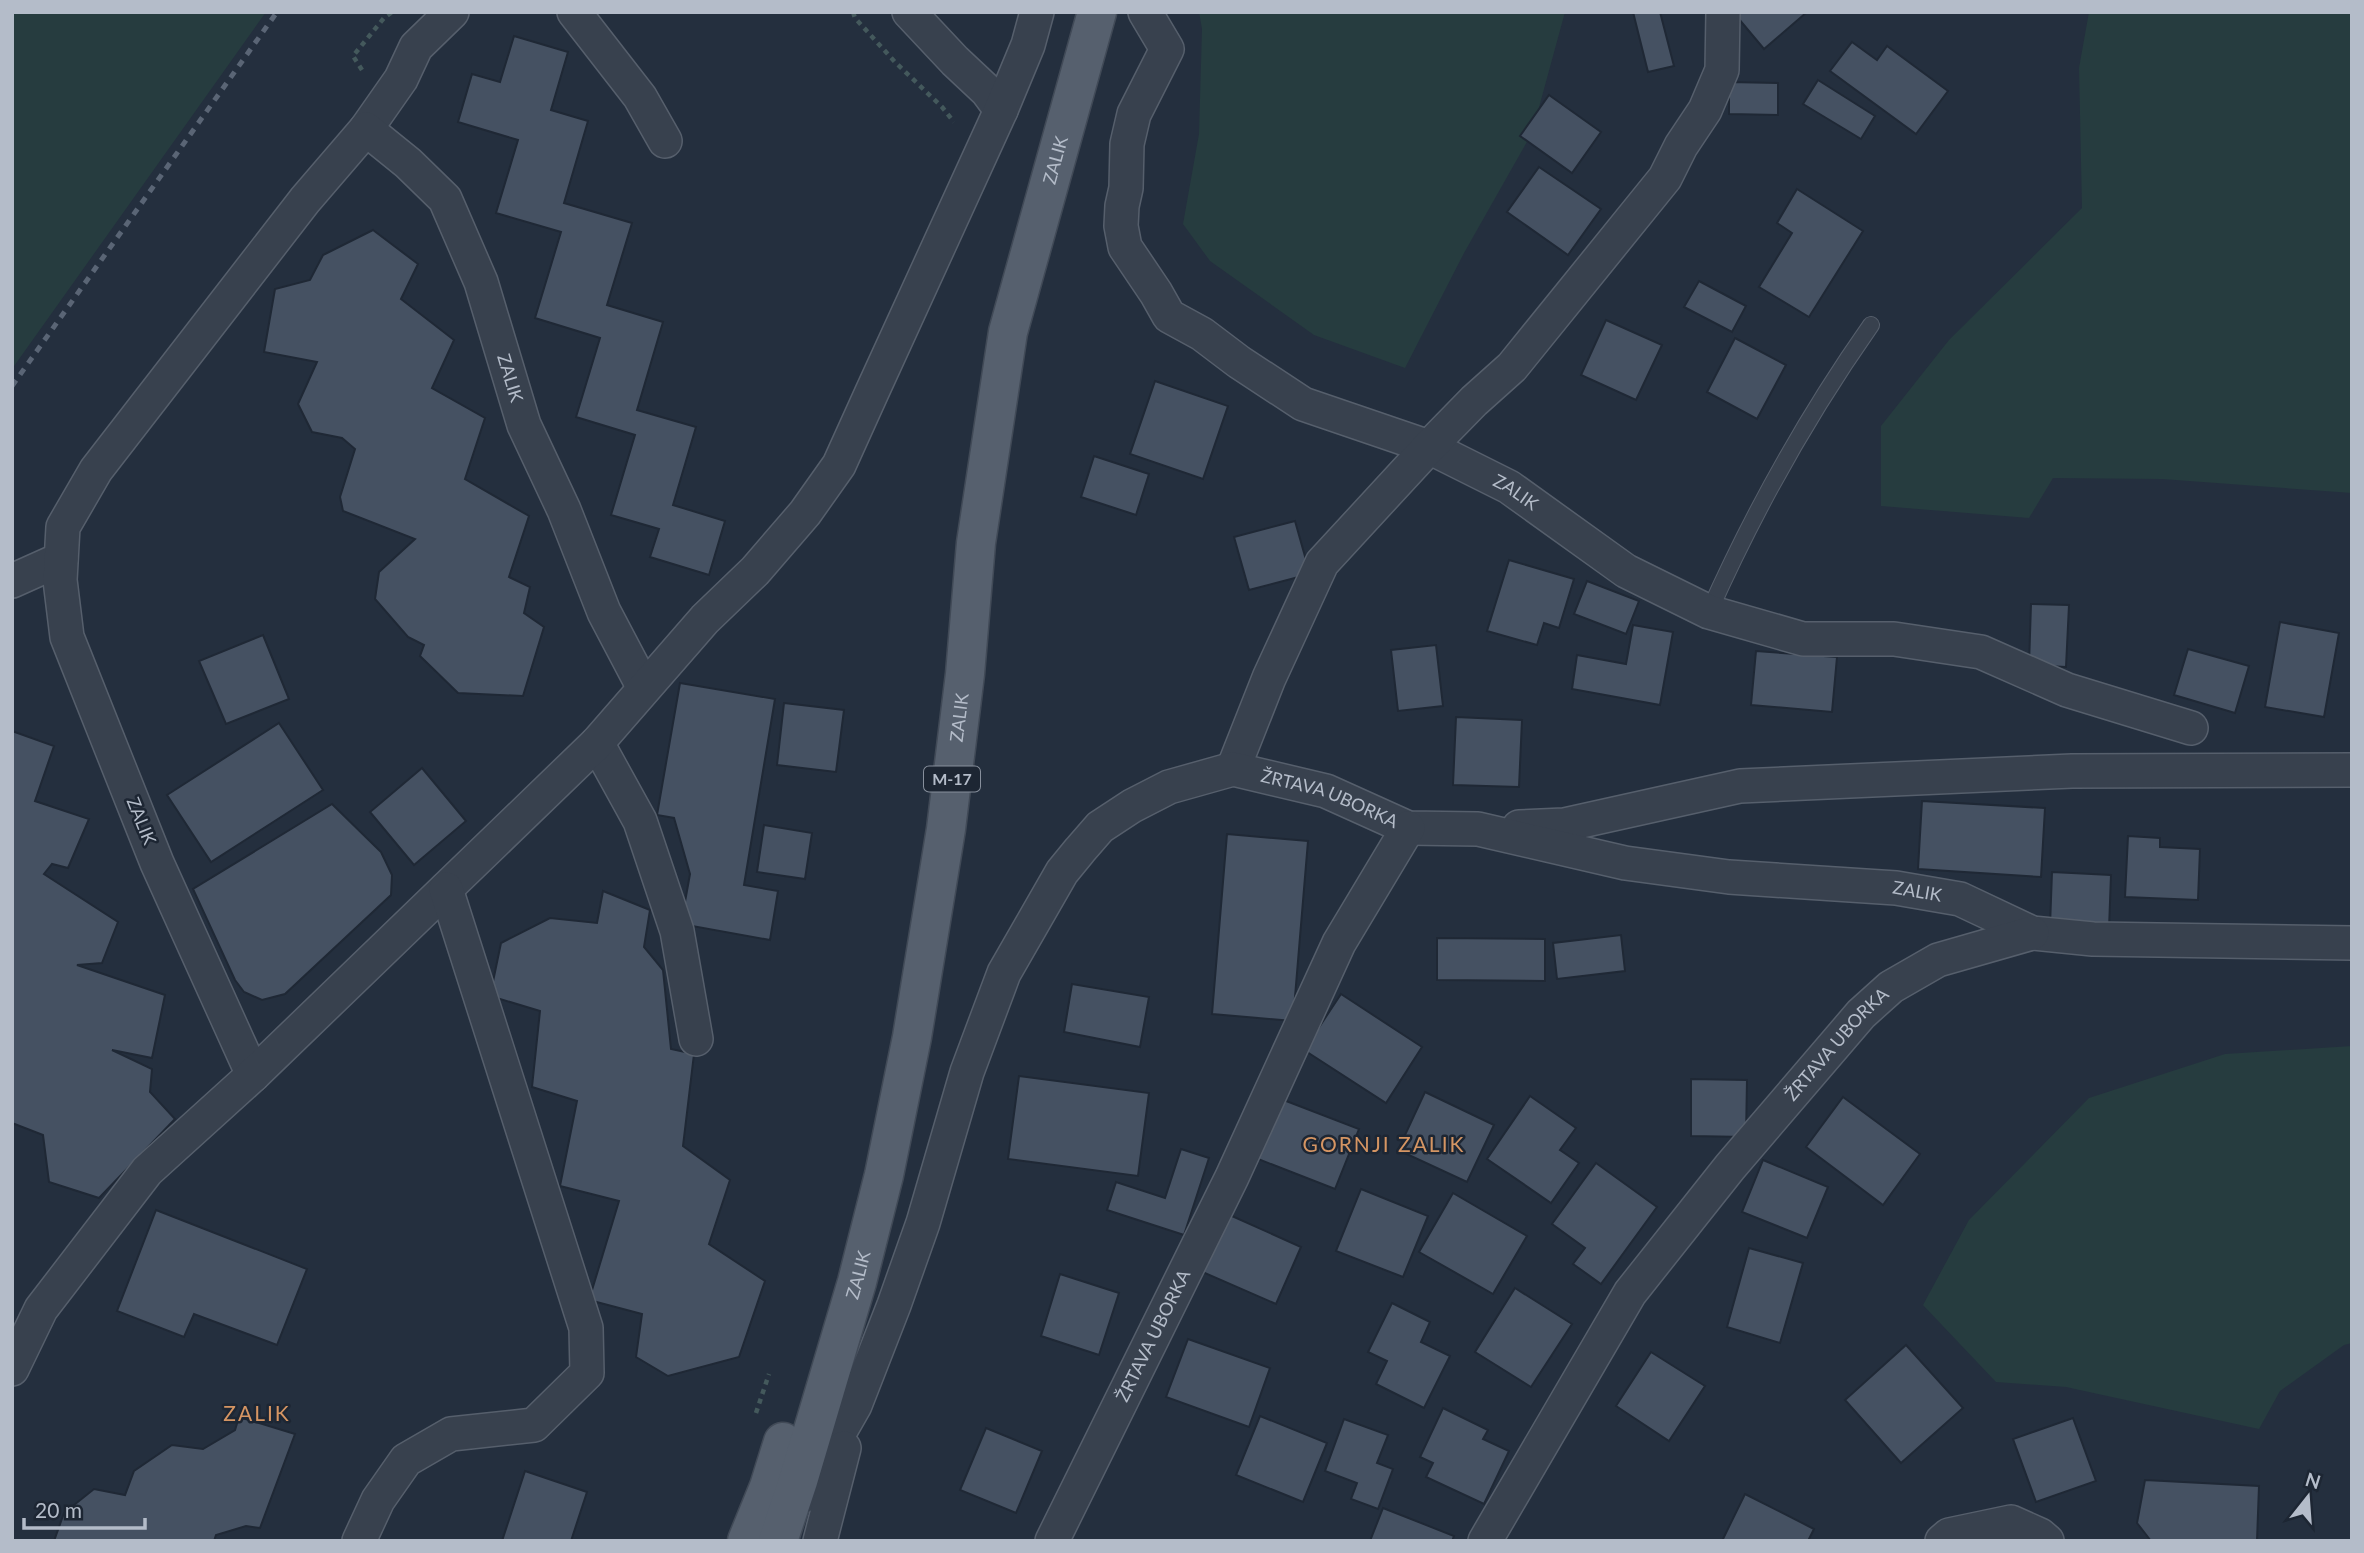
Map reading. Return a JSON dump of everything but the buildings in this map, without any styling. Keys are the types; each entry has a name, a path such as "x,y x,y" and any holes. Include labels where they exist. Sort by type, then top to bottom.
{"main road":[{"name":"ZALIK","path":"769,1538 832,1365 857,1282 884,1175 912,1037 946,829 965,674 976,543 1008,332 1097,12"}],"street":[{"name":"ZALIK","path":"253,1074 157,863 67,637 60,580 63,527 96,470 305,200 366,129 401,79 416,47 452,12"},
{"path":"574,12 640,97 665,141"},
{"path":"909,12 987,91 1001,110"},
{"path":"12,1369 41,1309 147,1171 253,1074 597,744 705,619 755,571 805,513 839,465 1001,110 1028,46 1037,12"},
{"name":"ZALIK","path":"1145,12 1167,49 1134,114 1127,144 1126,188 1121,226 1125,247 1169,316 1202,334 1303,404 1429,447 1509,487 1626,571 1709,612 1803,639 1894,639 1981,652 2067,690 2191,728"},
{"path":"1233,769 1269,678 1322,562 1429,447 1512,367 1665,178 1681,146 1705,110 1722,70 1723,12"},
{"name":"ZALIK","path":"366,129 408,163 445,199 481,282 524,425 564,510 604,612 644,688"},
{"path":"12,581 61,559"},
{"path":"597,744 640,821 677,931 696,1039"},
{"name":"ŽRTAVA UBORKA","path":"820,1541 855,1405 923,1223 967,1072 1004,972 1062,872 1100,827 1132,806 1169,787 1233,769 1326,791 1408,828 1339,943 1232,1177 1052,1541"},
{"name":"ZALIK","path":"1408,828 1478,830 1564,825 1740,786 2072,771 2352,770"},
{"name":"ZALIK","path":"1478,830 1625,863 1729,877 1896,888 1960,899 2032,933 2094,939 2352,943"},
{"path":"359,1541 377,1500 406,1460 451,1434 534,1425 587,1373 586,1328 446,889"},
{"name":"ŽRTAVA UBORKA","path":"1485,1541 1630,1293 1730,1167 1861,1014 1891,987 1938,960 2032,933"},
{"name":"ŽRTAVA UBORKA","path":"769,1538 855,1405"},
{"path":"1942,1541 1948,1535 2011,1522 2047,1541"}],"lane":[{"path":"1709,612 1767,491 1834,378 1871,325"}],"path":[{"path":"385,101 353,56 384,18 393,12"},
{"path":"853,12 855,18 961,130"}],"green space":[{"path":"12,12 266,12 12,369"},
{"path":"1199,12 1565,12 1532,133 1464,253 1405,368 1314,335 1210,261 1183,224 1199,134 1202,29"},
{"path":"2089,12 2352,12 2352,493 2162,479 2053,478 2029,518 1881,506 1881,426 1949,340 2082,208 2079,68"},
{"path":"2352,1046 2352,1343 2344,1345 2280,1391 2259,1429 2066,1387 1996,1382 1923,1305 1969,1220 2089,1098 2225,1054"}],"railway":[{"path":"12,386 277,12"}],"district":[{"name":"GORNJI ZALIK","path":"1384,1145"},
{"name":"ZALIK","path":"257,1414"}]}
